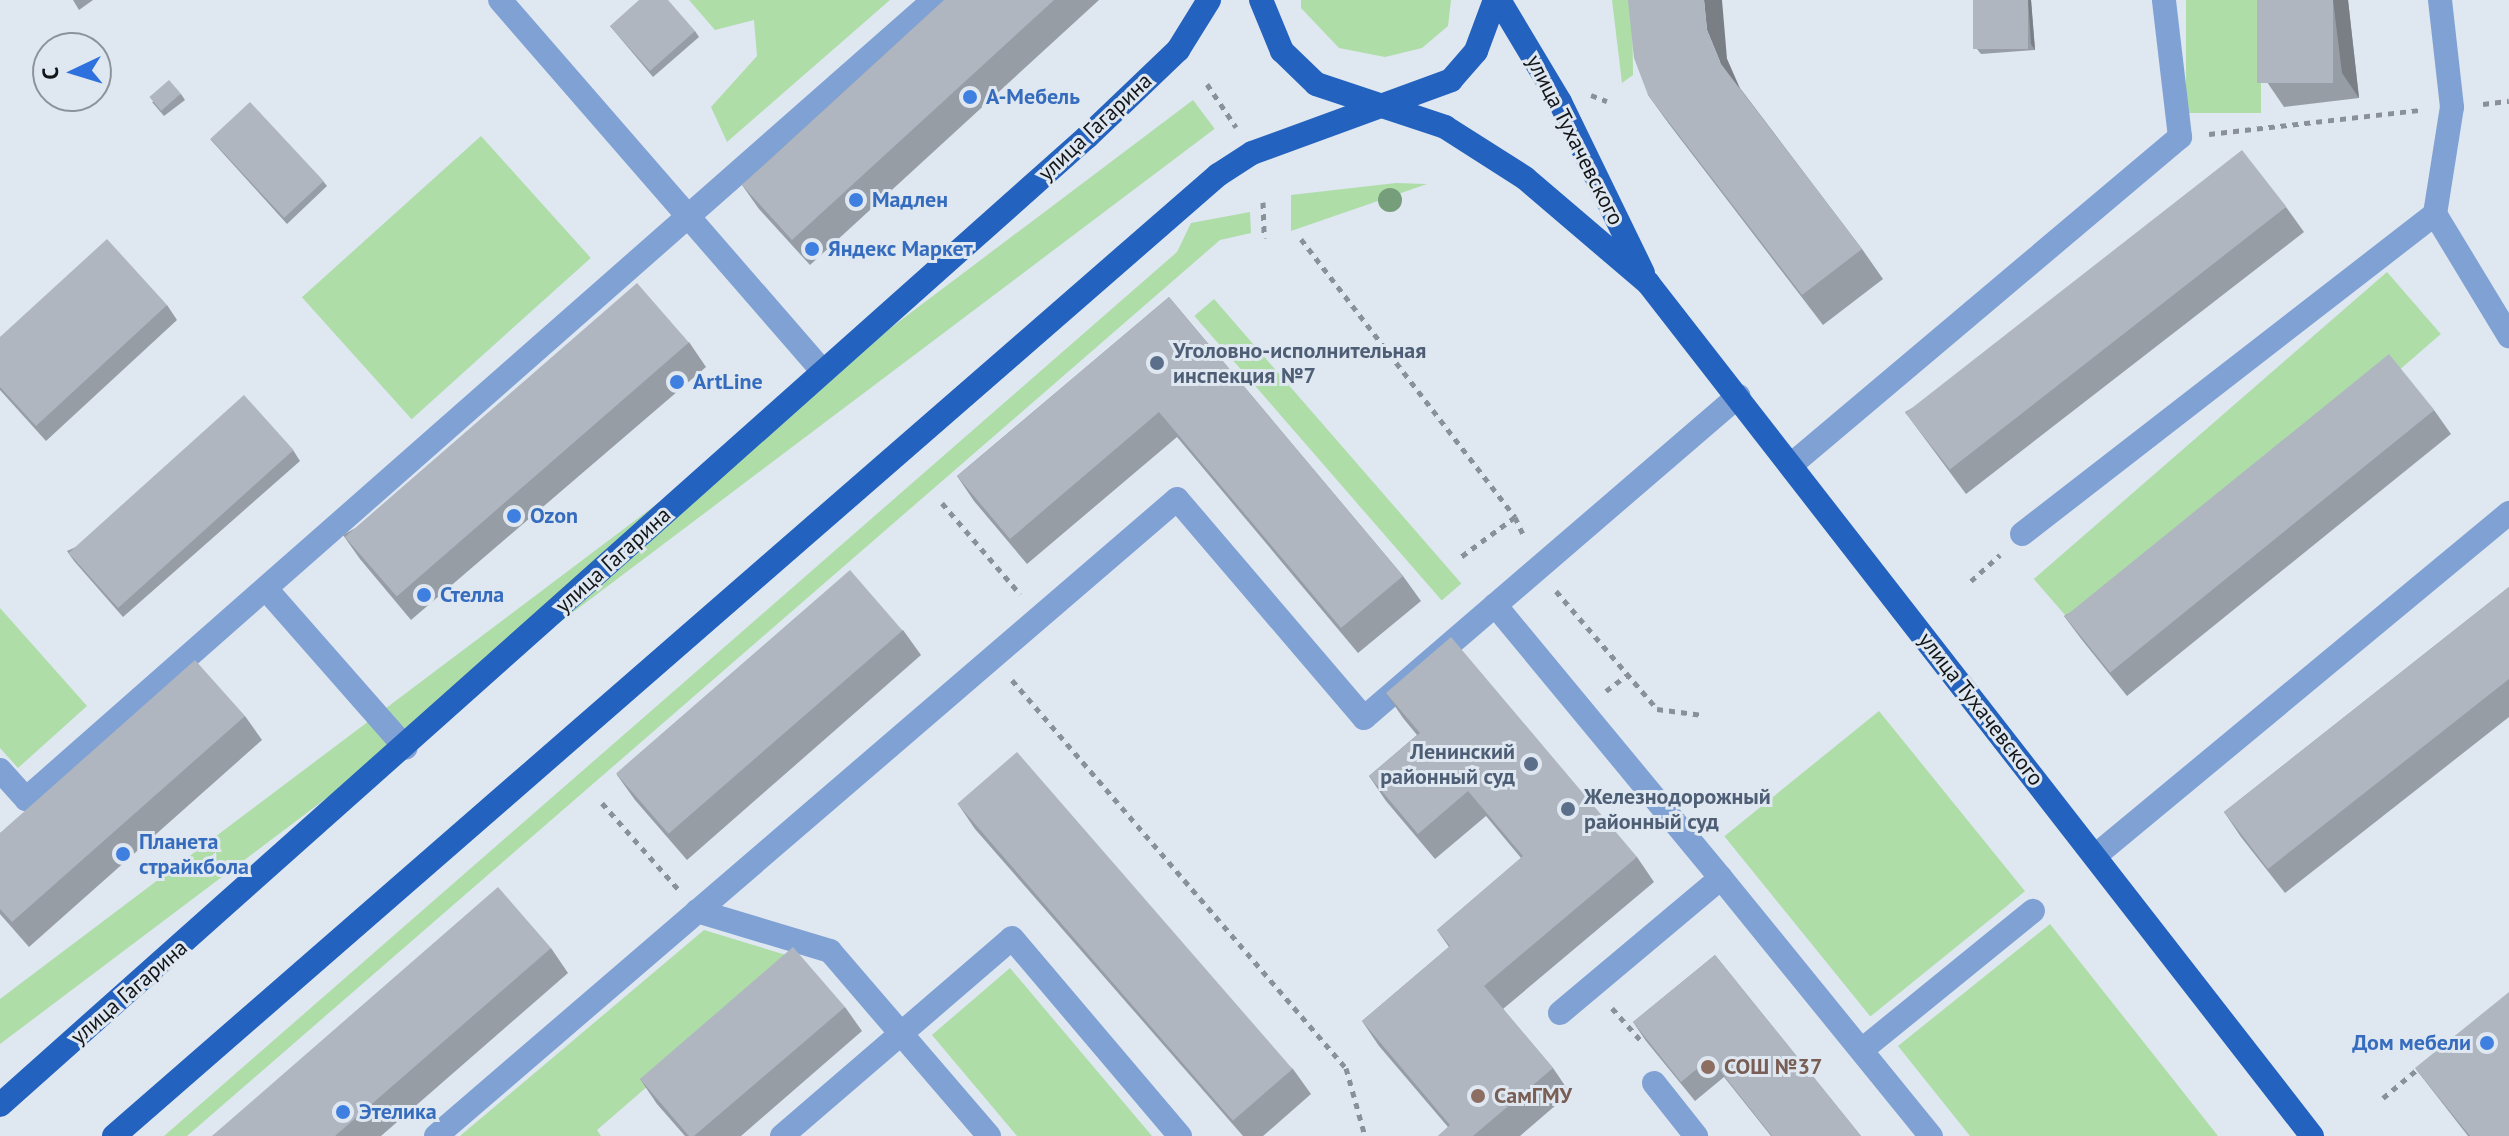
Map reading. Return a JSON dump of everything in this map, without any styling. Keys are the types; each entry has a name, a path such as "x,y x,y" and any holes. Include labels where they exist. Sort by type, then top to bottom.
{"main road":[{"name":"улица Гагарина","path":"0,1105 406,748 1178,50 1209,0"},
{"path":"1261,0 1282,51 1316,84 1378,107"},
{"path":"114,1136 1218,175 1252,153 1437,87 1467,65 1485,35 1497,0"},
{"name":"улица Тухачевского","path":"1497,0 1560,102 1648,283"},
{"name":"улица Тухачевского","path":"1378,107 1445,127 1525,178 1648,283 2095,856 2304,1133"}],"lane":[{"path":"500,0 822,370"},
{"path":"0,770 26,799 690,219 934,0"},
{"path":"1791,465 2180,137 2164,0"},
{"path":"2440,0 2452,107 2435,214 2509,336"},
{"path":"2022,534 2435,214"},
{"path":"436,1136 1177,499 1364,718 1738,396"},
{"path":"2095,856 2509,513"},
{"path":"267,590 406,748"},
{"path":"1495,605 1863,1049 1931,1136"},
{"path":"1560,1013 1721,878"},
{"path":"697,911 830,951 989,1136"},
{"path":"1863,1049 2033,911"},
{"path":"782,1136 1012,938 1180,1136"},
{"path":"1654,1083 1696,1136"}],"path":[{"path":"1207,84 1237,127"},
{"path":"2180,137 2509,101"},
{"path":"1263,202 1264,238"},
{"path":"1301,239 1515,517 1539,567 1627,675 1657,709 1703,715"},
{"path":"942,503 1039,616"},
{"path":"1458,559 1515,517"},
{"path":"1971,581 2022,534"},
{"path":"992,656 1346,1068 1365,1136"},
{"path":"1602,694 1627,675"},
{"path":"602,803 697,911"},
{"path":"1611,1006 1643,1043"},
{"path":"2383,1098 2429,1060"}],"green space":[{"path":"689,0 890,0 727,142 711,107 757,56 754,20 715,30"},
{"path":"1301,0 1451,0 1448,26 1422,48 1385,57 1339,48 1301,8"},
{"path":"1612,0 1632,0 1633,75 1622,83"},
{"path":"2186,0 2261,0 2261,113 2186,113"},
{"path":"1193,100 1215,129 0,1044 0,999"},
{"path":"481,136 591,258 412,419 302,297"},
{"path":"1396,183 1427,184 1291,231 1291,195"},
{"path":"1250,212 1251,233 1220,240 187,1136 164,1136 1177,252 1191,223"},
{"path":"2387,272 2441,334 2088,641 2034,579"},
{"path":"1214,299 1461,584 1442,601 1194,316"},
{"path":"0,608 87,706 18,768 0,748"},
{"path":"1879,711 2025,891 1870,1017 1724,836"},
{"path":"2050,924 2218,1136 1970,1136 1898,1046"},
{"path":"704,930 796,958 597,1130 601,1136 460,1136"},
{"path":"1010,968 1152,1136 1017,1136 932,1035"}],"building":[{"path":"639,0 668,0 695,31 650,71 610,26"},
{"path":"944,0 1054,0 792,240 742,185"},
{"path":"1628,0 1704,0 1707,30 1721,64 1862,249 1802,295 1648,95 1634,58"},
{"path":"1973,0 2028,0 2028,49 1973,49"},
{"path":"2257,0 2333,0 2333,83 2257,83"},
{"path":"169,80 181,94 161,111 149,97"},
{"path":"250,102 324,181 284,218 211,139"},
{"path":"2242,150 2286,207 1950,470 1906,413"},
{"path":"107,239 167,305 36,426 0,387 0,337"},
{"path":"637,283 689,343 397,597 345,537"},
{"path":"1169,297 1403,576 1341,628 1159,412 1010,539 957,476"},
{"path":"2389,354 2434,410 2110,672 2065,616"},
{"path":"244,395 294,450 118,608 69,553"},
{"path":"850,570 902,630 669,834 616,773"},
{"path":"2509,587 2509,679 2268,869 2224,812"},
{"path":"1451,637 1637,857 1484,986 1553,1068 1473,1136 1438,1136 1450,1125 1362,1021 1450,946 1437,930 1523,856 1468,791 1418,834 1369,776 1420,733 1386,693"},
{"path":"195,660 245,716 12,922 0,909 0,833"},
{"path":"1017,752 1293,1069 1233,1121 957,804"},
{"path":"498,887 551,948 335,1136 212,1136"},
{"path":"793,947 845,1007 694,1136 689,1136 640,1079"},
{"path":"1715,955 1861,1136 1772,1136 1710,1058 1681,1082 1633,1022"},
{"name":"Дом мебели","path":"2509,992 2509,1136 2470,1136 2415,1068"}],"place":[{"name":"А-Мебель","path":"970,97"},
{"name":"Мадлен","path":"856,200"},
{"name":"Яндекс Маркет","path":"812,249"},
{"name":"Уголовно-исполнительная инспекция №7","path":"1157,363"},
{"name":"ArtLine","path":"677,382"},
{"name":"Ozon","path":"514,516"},
{"name":"Стелла","path":"424,595"},
{"name":"Ленинский районный суд","path":"1531,764"},
{"name":"Железнодорожный районный суд","path":"1568,809"},
{"name":"Планета страйкбола","path":"123,854"},
{"name":"Дом мебели","path":"2487,1043"},
{"name":"СОШ №37","path":"1708,1067"},
{"name":"СамГМУ","path":"1478,1096"},
{"name":"Этелика","path":"343,1112"}]}
